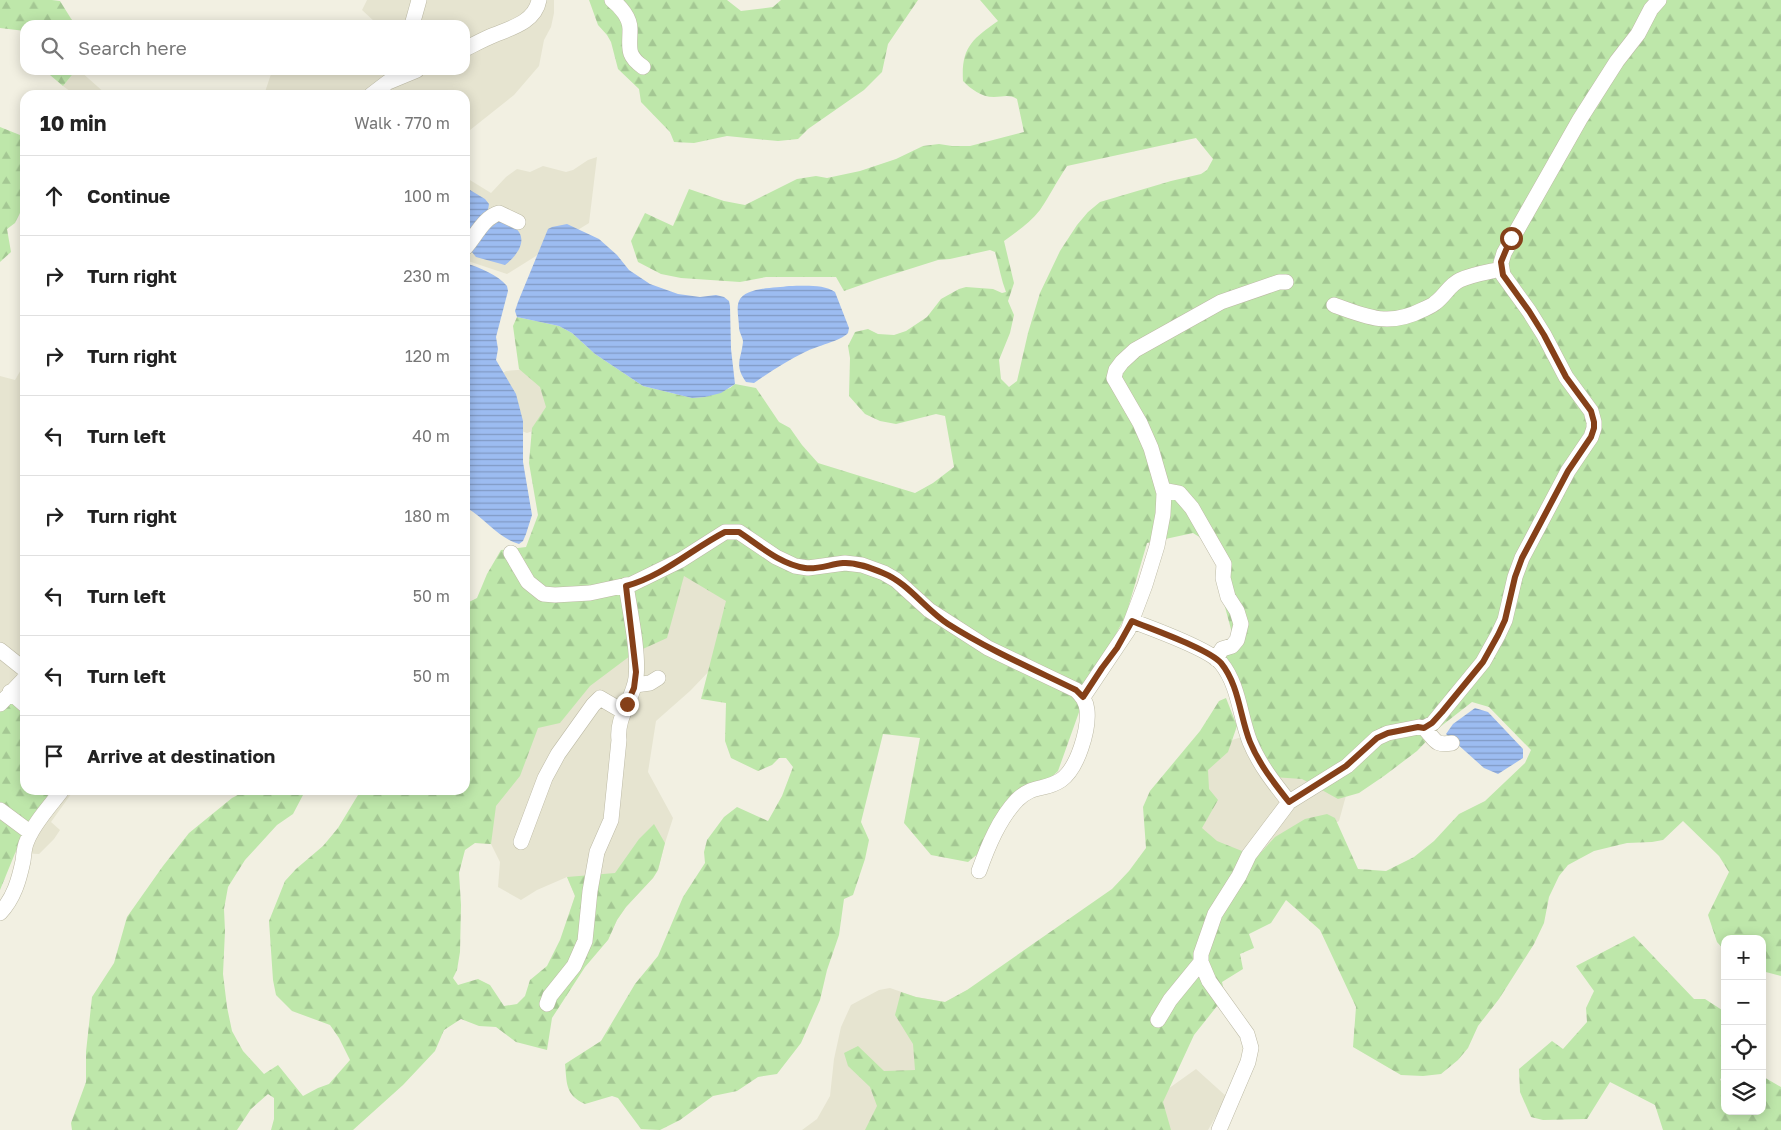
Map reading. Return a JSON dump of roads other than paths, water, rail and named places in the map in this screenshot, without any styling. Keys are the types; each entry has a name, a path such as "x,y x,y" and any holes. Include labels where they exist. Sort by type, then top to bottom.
{"street":[{"path":"414,20 420,0"},
{"path":"470,47 496,34 515,28 535,11 539,0"},
{"path":"612,0 620,7 628,19 630,29 628,40 631,53 636,63 643,68"},
{"path":"1219,1130 1248,1062 1251,1048 1247,1034 1209,980 1201,962 1201,954 1215,914 1239,876 1249,855 1289,802 1346,766 1377,738 1388,733 1418,727 1424,728 1432,723 1483,662 1505,620 1515,577 1522,558 1568,471 1594,428 1591,411 1566,377 1544,335 1508,283 1501,269 1504,253 1511,238 1537,197 1580,118 1612,68 1638,34 1658,0"},
{"path":"376,90 391,76"},
{"path":"470,241 486,220 499,213 518,222"},
{"path":"1334,305 1369,318 1383,320 1400,318 1417,313 1436,303 1452,285 1461,279 1501,269"},
{"path":"1083,697 1117,648 1132,621 1145,585 1163,514 1163,490 1151,448 1140,423 1114,378 1116,370 1135,350 1221,302 1279,282 1286,282"},
{"path":"1163,490 1179,492 1192,508 1224,564 1223,578 1228,597 1237,611 1241,624 1237,640 1232,646 1222,649 1216,659"},
{"path":"511,554 528,582 543,594 590,593 626,586 653,575 725,532 739,532 776,557 795,566 808,568 845,563 884,573 896,580 929,610 947,623 988,648 1076,690 1083,697 1087,710 1083,741 1078,756 1064,778 1054,784 1026,791 1015,802 1001,821 980,871"},
{"path":"547,1004 550,996 574,966 585,942 590,891 597,852 611,820 619,740 618,730 634,685 636,672 636,656 626,586"},
{"path":"1132,621 1186,643 1216,659 1227,673 1234,688 1246,729 1258,760 1289,802"},
{"path":"0,650 20,666"},
{"path":"634,685 650,683 658,678"},
{"path":"0,704 20,683"},
{"path":"10,692 20,701"},
{"path":"521,842 545,778 558,754 594,705 600,698 624,712"},
{"path":"1424,728 1436,743 1442,745 1452,743"},
{"path":"0,913 7,906 20,876 26,842 58,795"},
{"path":"0,810 31,833"},
{"path":"1158,1020 1170,1000 1183,987 1201,962"}],"water":[{"path":"470,190 485,199 489,204 488,210 470,233"},
{"path":"498,220 513,226 521,236 518,251 505,265 476,257 471,251 485,230"},
{"path":"567,224 599,239 617,255 629,270 650,284 678,294 700,297 716,295 724,297 729,301 735,384 721,393 692,398 643,386 595,354 572,333 559,326 517,317 515,311 518,302 548,229"},
{"path":"470,265 493,275 507,286 508,291 496,337 498,349 496,360 516,394 523,421 523,462 532,515 523,541 519,544 504,537 470,510"},
{"path":"789,286 819,287 835,292 849,328 848,333 845,336 798,355 754,383 746,382 739,367 743,342 739,329 739,301 742,296 754,291"},
{"path":"1475,708 1488,712 1523,749 1523,758 1498,774 1484,768 1446,734 1453,724"}]}
